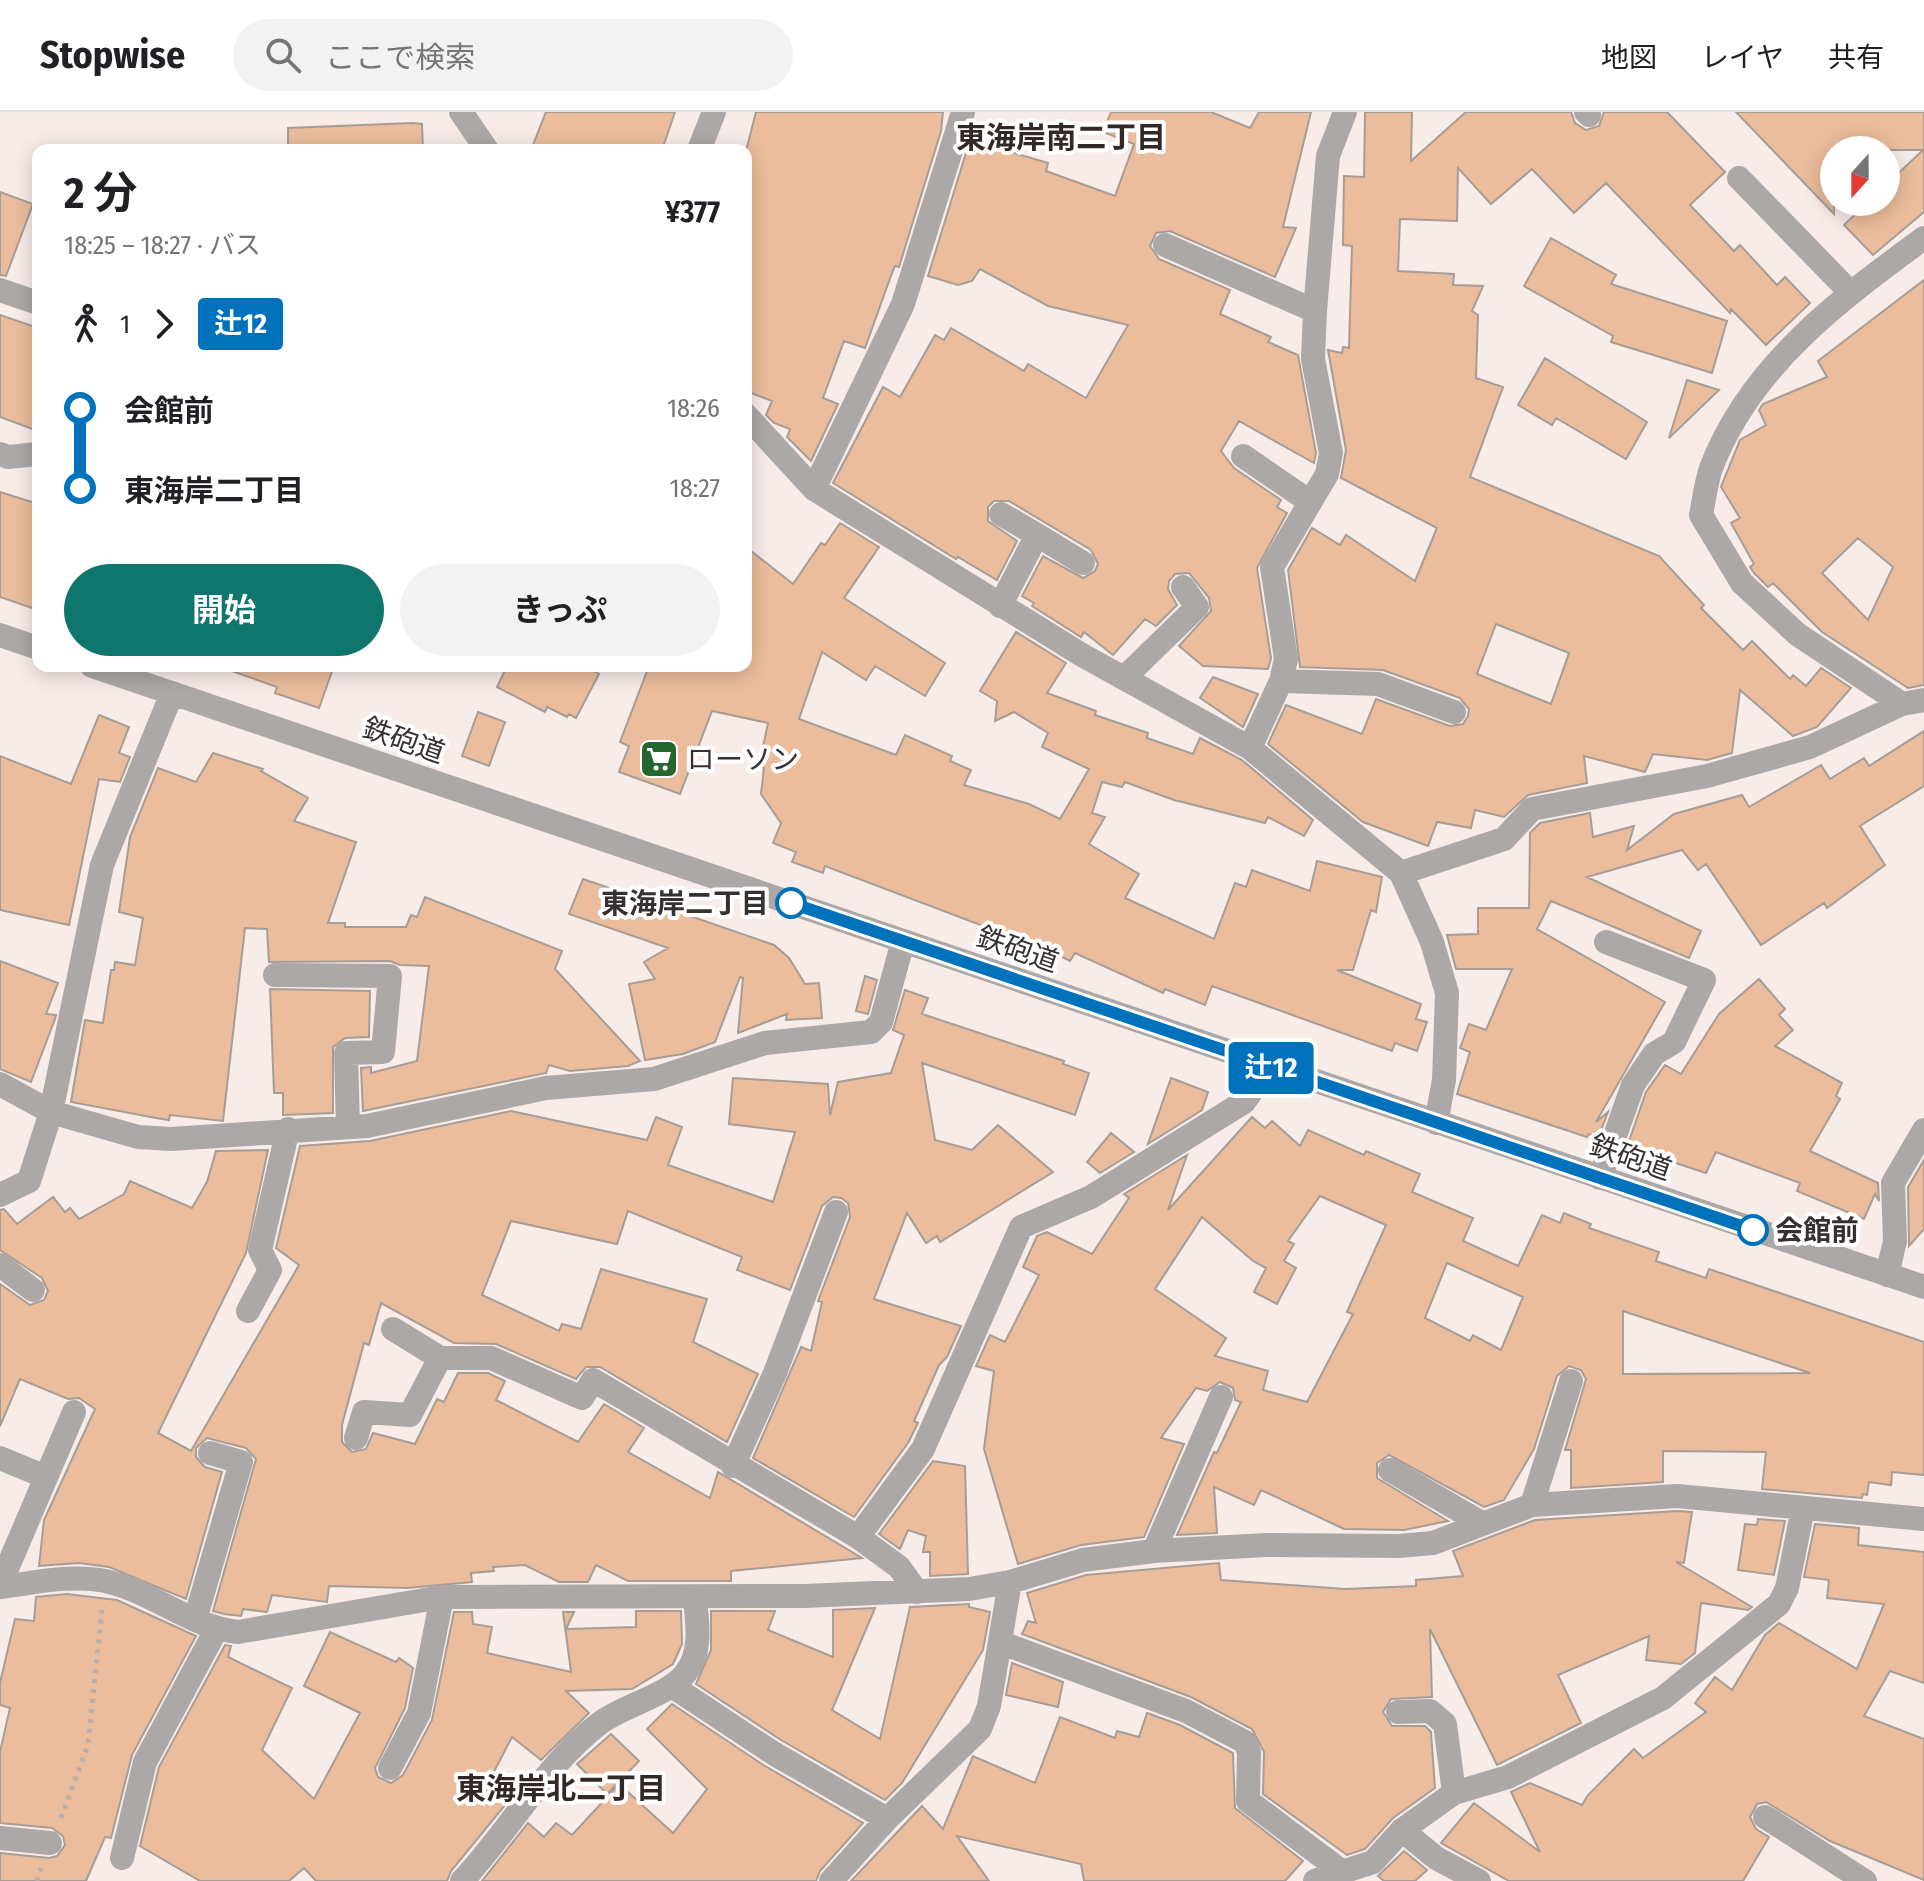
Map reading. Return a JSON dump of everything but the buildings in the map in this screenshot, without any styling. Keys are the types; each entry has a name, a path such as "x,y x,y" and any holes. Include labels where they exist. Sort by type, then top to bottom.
{"street":[{"path":"461,112 483,144"},
{"path":"701,144 714,112"},
{"path":"814,489 903,304 963,112"},
{"path":"1250,748 1281,681 1286,659 1272,567 1327,474 1331,453 1313,359 1328,156 1345,112"},
{"path":"1739,178 1850,292"},
{"path":"1913,702 1786,624 1742,583 1701,515 1711,469 1741,407 1778,359 1850,292 1924,238"},
{"path":"1165,245 1315,311"},
{"path":"0,290 32,301"},
{"path":"752,422 814,489 1000,606 1250,748 1401,873 1432,942 1447,993 1444,1080 1436,1123"},
{"path":"0,454 8,457 32,455"},
{"path":"1243,456 1310,502"},
{"path":"1001,514 1083,563"},
{"path":"1000,606 1037,535"},
{"path":"1124,678 1197,607 1183,587"},
{"path":"0,635 32,646"},
{"name":"鉄砲道","path":"117,672 1269,1067 1924,1287"},
{"path":"1281,681 1378,684 1454,712"},
{"path":"0,1195 29,1181 51,1112 102,865 172,693"},
{"path":"1401,873 1504,839 1532,809 1707,776 1781,756 1810,747 1913,702"},
{"path":"0,1084 51,1112 138,1137 171,1139 348,1127 546,1088 654,1079 765,1043 871,1032 881,1022 903,941"},
{"path":"1600,1178 1633,1085 1654,1054 1674,1042 1704,980 1606,942"},
{"path":"275,975 390,976 383,1052 346,1053 348,1127"},
{"path":"858,1537 923,1449 1021,1227 1091,1197 1244,1102 1269,1067"},
{"path":"248,1311 270,1270 260,1250 288,1129"},
{"path":"1887,1275 1895,1241 1893,1183 1924,1130"},
{"path":"733,1466 775,1373 836,1212"},
{"path":"0,1265 33,1290"},
{"path":"393,1329 440,1358 491,1358 582,1398 593,1380 733,1466 858,1537 899,1567 917,1592"},
{"path":"356,1438 364,1412 410,1415 440,1358"},
{"path":"1532,1505 1571,1381"},
{"path":"1154,1551 1221,1397"},
{"path":"74,1412 0,1586 80,1577 105,1581 205,1625 264,1630 390,1603 442,1597 695,1597 917,1592 1010,1582 1083,1560 1154,1551 1267,1545 1399,1546 1433,1543 1532,1505 1677,1496 1924,1519"},
{"path":"122,1858 145,1762 205,1625 241,1462 210,1453"},
{"path":"0,1458 46,1477"},
{"path":"1390,1470 1483,1524"},
{"path":"1315,1881 1373,1862 1402,1830 1454,1793 1508,1777 1663,1698 1779,1604 1787,1588 1803,1508"},
{"path":"831,1881 887,1819 980,1729 989,1706 1002,1643 1010,1582"},
{"path":"390,1768 419,1713 442,1597"},
{"path":"462,1881 590,1732 644,1697 672,1686 686,1672 698,1645 695,1597"},
{"path":"1002,1643 1186,1711 1245,1742 1249,1752 1248,1801 1344,1873"},
{"path":"672,1686 773,1753 887,1819"},
{"path":"1398,1712 1430,1711 1445,1724 1454,1793"},
{"path":"1765,1817 1865,1881"},
{"path":"1402,1830 1436,1858 1479,1881"},
{"path":"0,1838 50,1843"}],"path":[{"path":"37,1881 88,1745 105,1581"}],"bus line":[{"name":"辻12","path":"791,903 1753,1230"}],"place":[{"name":"ローソン","path":"659,759"},
{"name":"東海岸二丁目","path":"791,903"},
{"name":"会館前","path":"1753,1230"}],"district":[{"name":"東海岸南二丁目","path":"1061,138"},
{"name":"東海岸北二丁目","path":"561,1789"}]}
